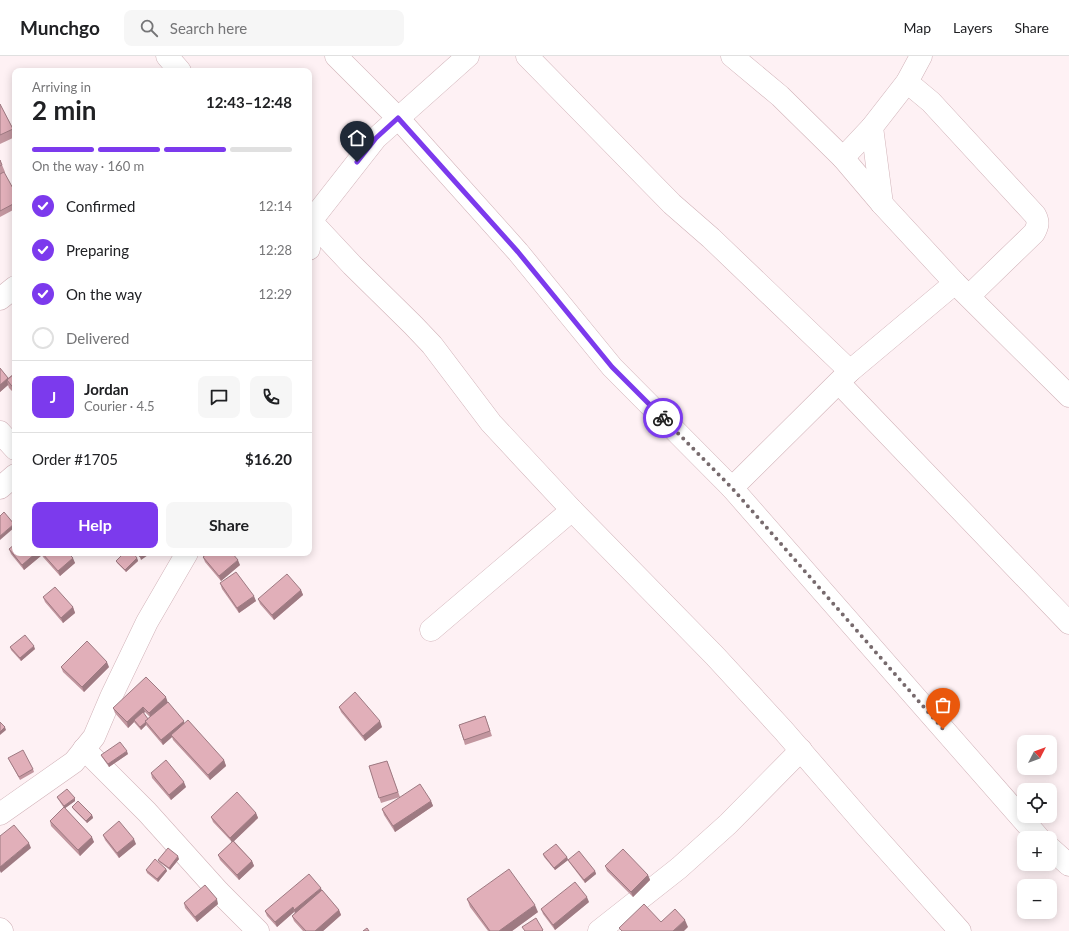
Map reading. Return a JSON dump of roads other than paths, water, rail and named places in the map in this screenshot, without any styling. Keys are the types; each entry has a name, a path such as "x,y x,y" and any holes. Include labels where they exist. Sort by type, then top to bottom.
{"street":[{"path":"167,56 177,68"},
{"path":"336,56 398,118 518,252 612,367 732,488 1033,831"},
{"path":"312,218 376,138 468,56"},
{"path":"527,56 672,204 711,238 845,377 1069,623"},
{"path":"732,56 780,96 843,158 882,204 962,289 1069,396"},
{"path":"843,158 872,127 907,82 921,56"},
{"path":"732,488 845,377 1034,233 1038,225 1038,220 1035,215 931,102 907,82"},
{"path":"872,127 882,204"},
{"path":"312,222 352,265 432,345 491,423 572,510 715,656 801,750 867,827 960,931"},
{"path":"0,299 12,289"},
{"path":"0,432 12,446"},
{"path":"0,488 12,478"},
{"path":"431,630 572,510"},
{"path":"0,814 74,762 94,737 111,697 147,622 185,556"},
{"path":"84,749 147,812 219,892 258,931"},
{"path":"599,931 679,868 728,824 801,750"},
{"path":"1057,854 1069,865"}]}
